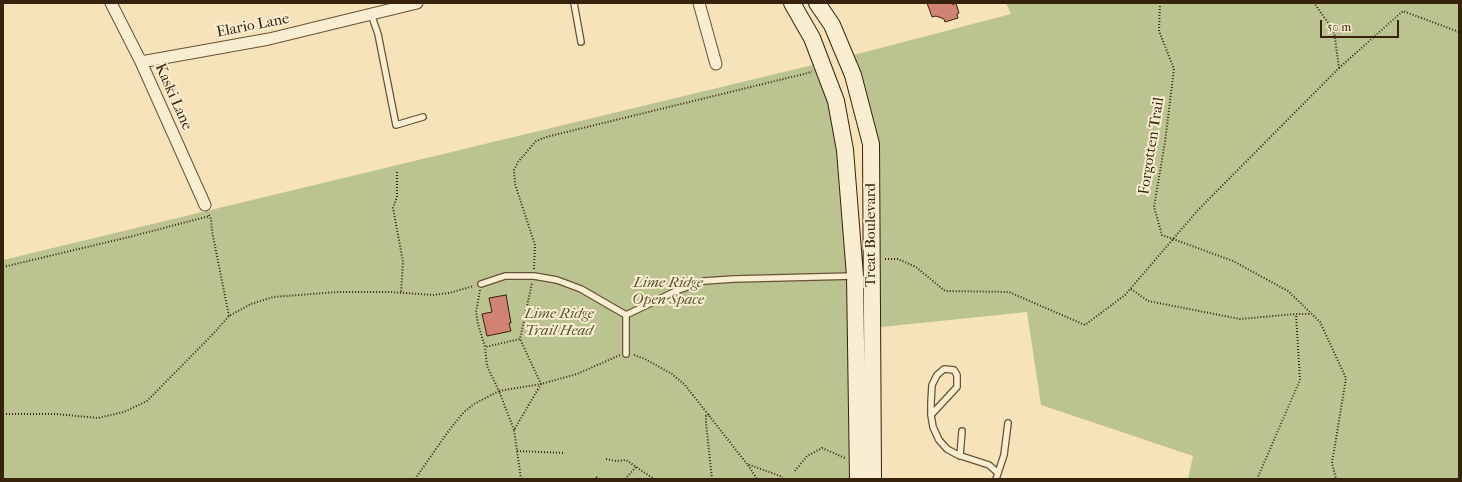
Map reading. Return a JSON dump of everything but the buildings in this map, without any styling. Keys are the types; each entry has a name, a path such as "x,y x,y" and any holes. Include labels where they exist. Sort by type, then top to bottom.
{"main road":[{"name":"Treat Boulevard","path":"792,3 812,38 836,101 845,150 855,276 858,479"},
{"name":"Treat Boulevard","path":"817,3 832,25 853,75 871,144 873,479"}],"street":[{"name":"Kaski Lane","path":"111,3 141,62 205,205"},
{"name":"Elario Lane","path":"141,62 269,39 417,3"},
{"path":"699,3 716,64"}],"lane":[{"path":"574,3 580,42"},
{"path":"371,14 378,34 396,125 423,117"},
{"path":"480,284 505,276 534,276 557,280 568,283 626,315"},
{"path":"626,315 676,291 704,281 855,276"},
{"path":"626,315 626,354"},
{"path":"931,415 957,387 957,374 954,370 944,369 937,375 932,385 931,415 933,427 939,440 947,449 960,456 989,465 997,476"},
{"path":"997,476 1004,455 1008,423"},
{"path":"960,456 962,431"}],"path":[{"name":"Forgotten Trail","path":"1160,3 1159,31 1174,69 1165,142 1154,207 1162,235 1233,261 1288,291 1320,322 1346,378 1332,463 1336,479"},
{"path":"1314,3 1334,31 1339,68"},
{"path":"872,260 898,259 916,267 945,291 1009,292 1085,325 1125,295 1198,210 1339,68 1403,11 1459,32"},
{"path":"541,384 520,338 534,276 535,245 515,184 514,170 518,162 536,141 546,137 824,69"},
{"path":"397,172 398,197 393,208 403,262 401,293"},
{"path":"205,205 211,219 212,231 229,316"},
{"path":"3,267 210,216"},
{"path":"3,414 56,414 98,418 124,412 147,401 229,316 251,304 273,297 337,292 433,295 449,293 480,284 476,312 478,324 485,347 487,366 499,391 514,430 520,479"},
{"path":"1130,289 1148,300 1240,319 1312,314"},
{"path":"1257,479 1300,380 1296,314"},
{"path":"485,347 520,338"},
{"path":"415,479 450,429 464,412 474,404 499,391 541,384 570,376 626,354 645,359 672,374 685,385 710,414 757,479"},
{"path":"514,430 541,384"},
{"path":"710,414 706,416 706,423 712,479"},
{"path":"795,471 807,456 822,448 850,461"},
{"path":"517,451 566,453"},
{"path":"606,459 616,461 626,460 654,479"},
{"path":"747,464 783,477"},
{"path":"625,479 636,467"}],"green space":[{"path":"1006,3 1459,3 1459,479 1188,479 1193,456 1041,405 1027,312 872,328 871,144 846,57 1011,14"},
{"name":"Lime Ridge Open Space","path":"821,63 845,150 858,479 3,479 3,260"}],"park label":[{"name":"Lime Ridge Trail Head","path":"559,322"}]}
